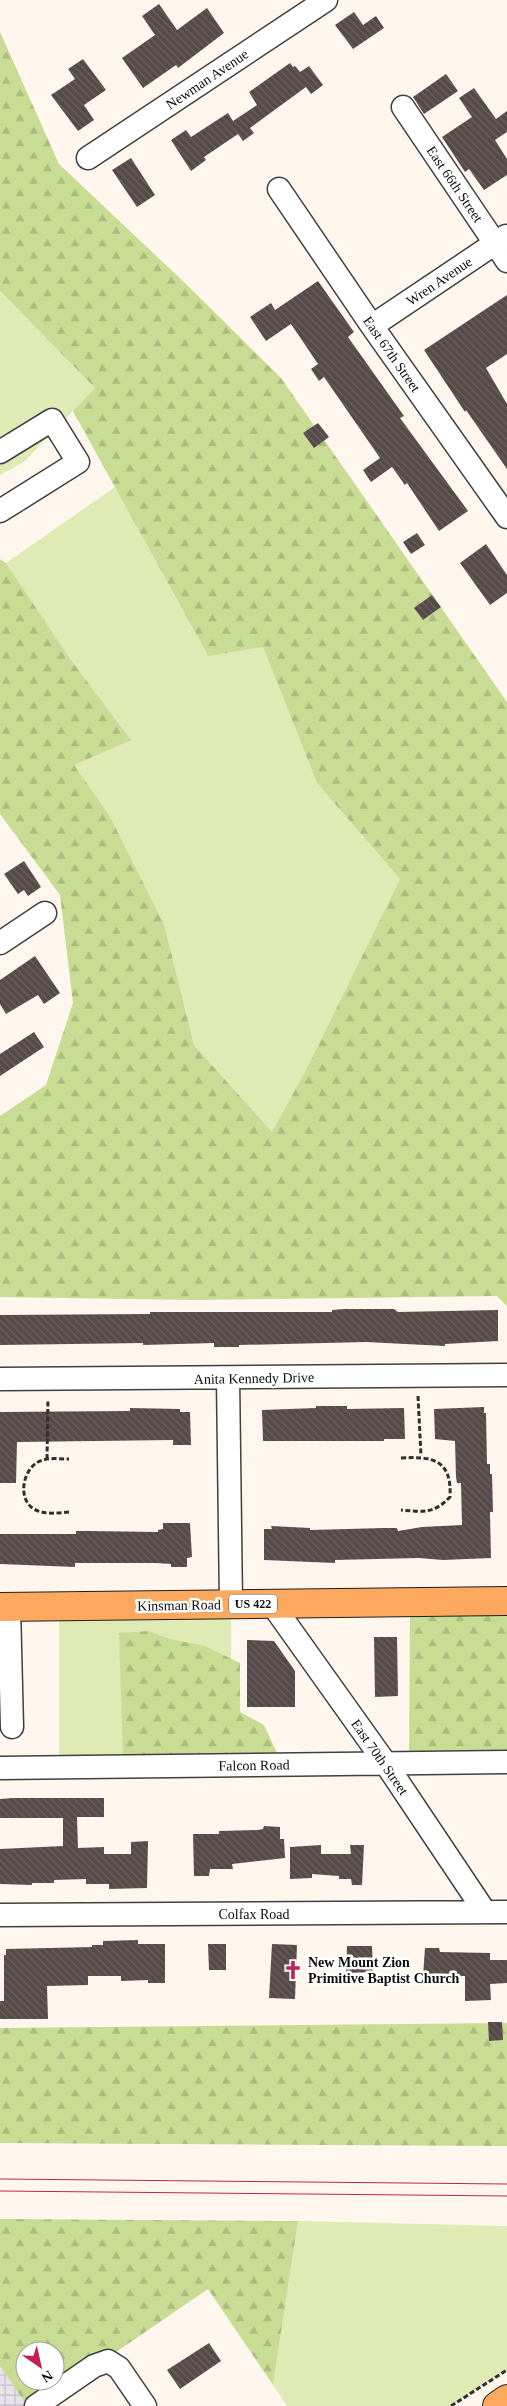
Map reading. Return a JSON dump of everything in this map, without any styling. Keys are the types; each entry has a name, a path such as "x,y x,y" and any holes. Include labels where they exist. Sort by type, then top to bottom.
{"main road":[{"name":"Kinsman Road","path":"4,1607 507,1602"},
{"path":"497,2406 507,2399"}],"street":[{"name":"Newman Avenue","path":"88,158 326,0"},
{"name":"East 66th Street","path":"403,107 503,246"},
{"name":"East 67th Street","path":"279,189 372,326 507,517"},
{"name":"Wren Avenue","path":"372,326 503,246"},
{"path":"0,452 52,420 78,462 0,511"},
{"path":"0,943 45,913"},
{"name":"Anita Kennedy Drive","path":"0,1380 507,1375"},
{"path":"228,1378 231,1604"},
{"name":"East 70th Street","path":"272,1604 386,1764 485,1912"},
{"path":"4,1607 12,1727"},
{"name":"Falcon Road","path":"0,1768 507,1762"},
{"name":"Colfax Road","path":"0,1916 507,1912"},
{"path":"36,2406 94,2366 108,2361 119,2368 145,2406"}],"path":[{"path":"418,1396 421,1456"},
{"path":"47,1459 48,1399"},
{"path":"401,1458 421,1456 435,1460 446,1470 451,1482 450,1497 440,1507 424,1512 401,1510"},
{"path":"68,1512 46,1513 33,1508 26,1500 24,1487 27,1472 38,1462 47,1459 69,1460"},
{"path":"451,2406 507,2370"}],"shaded area":[{"path":"0,2366 15,2391 27,2406 0,2406"}],"green space":[{"path":"0,32 59,164 186,284 281,378 507,702 507,1306 497,1296 192,1300 0,1297 0,1116 46,1085 73,1003 60,895 0,814 0,559 6,563 71,660 131,740 74,765 109,815 164,924 194,1045 272,1132 305,1072 400,879 317,783 263,647 208,656 73,411 95,388 0,291"},
{"path":"0,291 95,388 24,462 0,475"},
{"path":"115,487 207,655 263,647 317,783 400,879 305,1072 272,1133 194,1045 164,924 109,815 73,765 130,739 71,660 6,563"},
{"path":"507,1601 507,1762 409,1763 410,1603"},
{"path":"231,1604 231,1765 59,1767 59,1606"},
{"path":"148,1631 170,1639 205,1646 240,1663 240,1712 264,1725 278,1755 123,1758 119,1633"},
{"path":"507,2023 507,2146 0,2143 0,2028"},
{"path":"0,2219 298,2221 273,2385 208,2289 100,2363 65,2384 65,2341 15,2341 15,2388 0,2366"},
{"path":"298,2221 507,2226 507,2370 451,2406 287,2406 273,2385"},
{"path":"17,2391 52,2391 27,2406"}],"building":[{"path":"159,4 177,30 207,8 224,33 178,68 176,65 143,88 122,58 155,35 142,16"},
{"path":"354,12 363,25 376,16 384,28 353,49 335,25"},
{"path":"83,59 106,90 84,105 94,120 78,131 51,95 75,79 68,69"},
{"path":"290,63 300,72 309,66 323,85 311,94 306,87 250,128 254,133 243,141 238,134 204,157 206,160 191,171 171,140 186,130 191,137 228,113 233,121 257,105 249,92"},
{"path":"446,74 458,91 424,114 413,97"},
{"path":"474,88 496,119 507,111 507,132 495,140 507,159 507,175 484,190 469,169 465,172 442,137 472,117 459,98"},
{"path":"131,158 155,195 137,207 112,170"},
{"path":"318,281 354,332 348,337 404,416 400,418 468,511 439,531 407,483 405,485 392,467 371,482 363,470 380,458 324,377 319,381 311,369 318,364 291,324 266,341 250,317 271,303 275,310"},
{"path":"507,295 507,354 486,368 507,404 507,469 466,410 465,412 424,350"},
{"path":"318,423 329,437 314,448 303,433"},
{"path":"417,533 425,545 411,554 403,542"},
{"path":"486,544 507,575 507,593 490,605 460,563"},
{"path":"432,595 441,607 423,620 414,608"},
{"path":"24,861 41,887 28,896 24,890 18,894 4,874"},
{"path":"35,956 60,993 44,1004 38,995 6,1014 0,1004 0,980"},
{"path":"34,1032 44,1047 0,1076 0,1054"},
{"path":"394,1309 398,1312 498,1310 498,1341 445,1344 445,1346 366,1342 239,1345 239,1347 214,1347 214,1343 0,1345 0,1315 150,1314 150,1312 332,1312 332,1310"},
{"path":"316,1406 347,1406 347,1409 404,1408 405,1439 384,1439 384,1441 263,1441 262,1410 316,1408"},
{"path":"484,1407 484,1413 486,1413 487,1464 490,1464 490,1474 492,1474 493,1512 490,1512 491,1558 335,1560 335,1563 264,1560 264,1529 272,1529 271,1526 310,1528 310,1530 397,1528 398,1531 422,1527 462,1525 461,1483 457,1483 456,1477 455,1441 435,1439 434,1409"},
{"path":"130,1408 180,1409 180,1412 190,1412 191,1445 173,1445 173,1440 17,1442 16,1483 0,1483 0,1412 130,1411"},
{"path":"163,1523 190,1523 192,1557 187,1558 187,1567 171,1567 171,1564 156,1563 75,1563 75,1567 0,1564 0,1534 76,1534 76,1531 158,1532 158,1530 163,1529"},
{"path":"374,1637 397,1637 398,1696 375,1697"},
{"path":"247,1640 274,1641 295,1671 295,1707 247,1707"},
{"path":"104,1798 104,1817 77,1817 78,1848 104,1847 104,1854 131,1854 131,1842 148,1841 147,1888 109,1889 109,1884 86,1884 86,1879 54,1880 54,1883 32,1883 32,1885 0,1884 0,1849 63,1846 63,1818 0,1818 0,1799"},
{"path":"264,1826 280,1827 280,1839 284,1839 285,1858 232,1864 233,1869 210,1869 209,1876 194,1876 193,1834 219,1834 219,1831 258,1830 263,1829"},
{"path":"321,1845 321,1854 351,1854 350,1845 364,1845 362,1885 352,1885 351,1879 339,1879 339,1876 312,1874 312,1878 290,1879 290,1847"},
{"path":"138,1940 138,1944 165,1944 165,1983 148,1983 148,1980 121,1981 121,1976 88,1976 88,1985 47,1986 48,2019 0,2019 0,2001 4,2001 4,1955 6,1955 6,1949 92,1947 92,1945 103,1945 103,1941"},
{"path":"208,1944 226,1944 226,1970 209,1970"},
{"path":"272,1944 297,1945 295,1999 269,1998"},
{"path":"347,1946 372,1946 373,1972 346,1973"},
{"path":"425,1948 439,1948 440,1952 490,1953 490,1960 507,1960 507,1983 490,1984 491,2000 465,2001 465,1976 423,1976"},
{"path":"488,2022 502,2022 503,2040 489,2041"},
{"path":"209,2343 221,2361 180,2389 167,2370"}],"tram line":[{"path":"0,2179 507,2184"},
{"path":"0,2191 507,2196"}],"place":[{"name":"New Mount Zion Primitive Baptist Church","path":"293,1970"}]}
